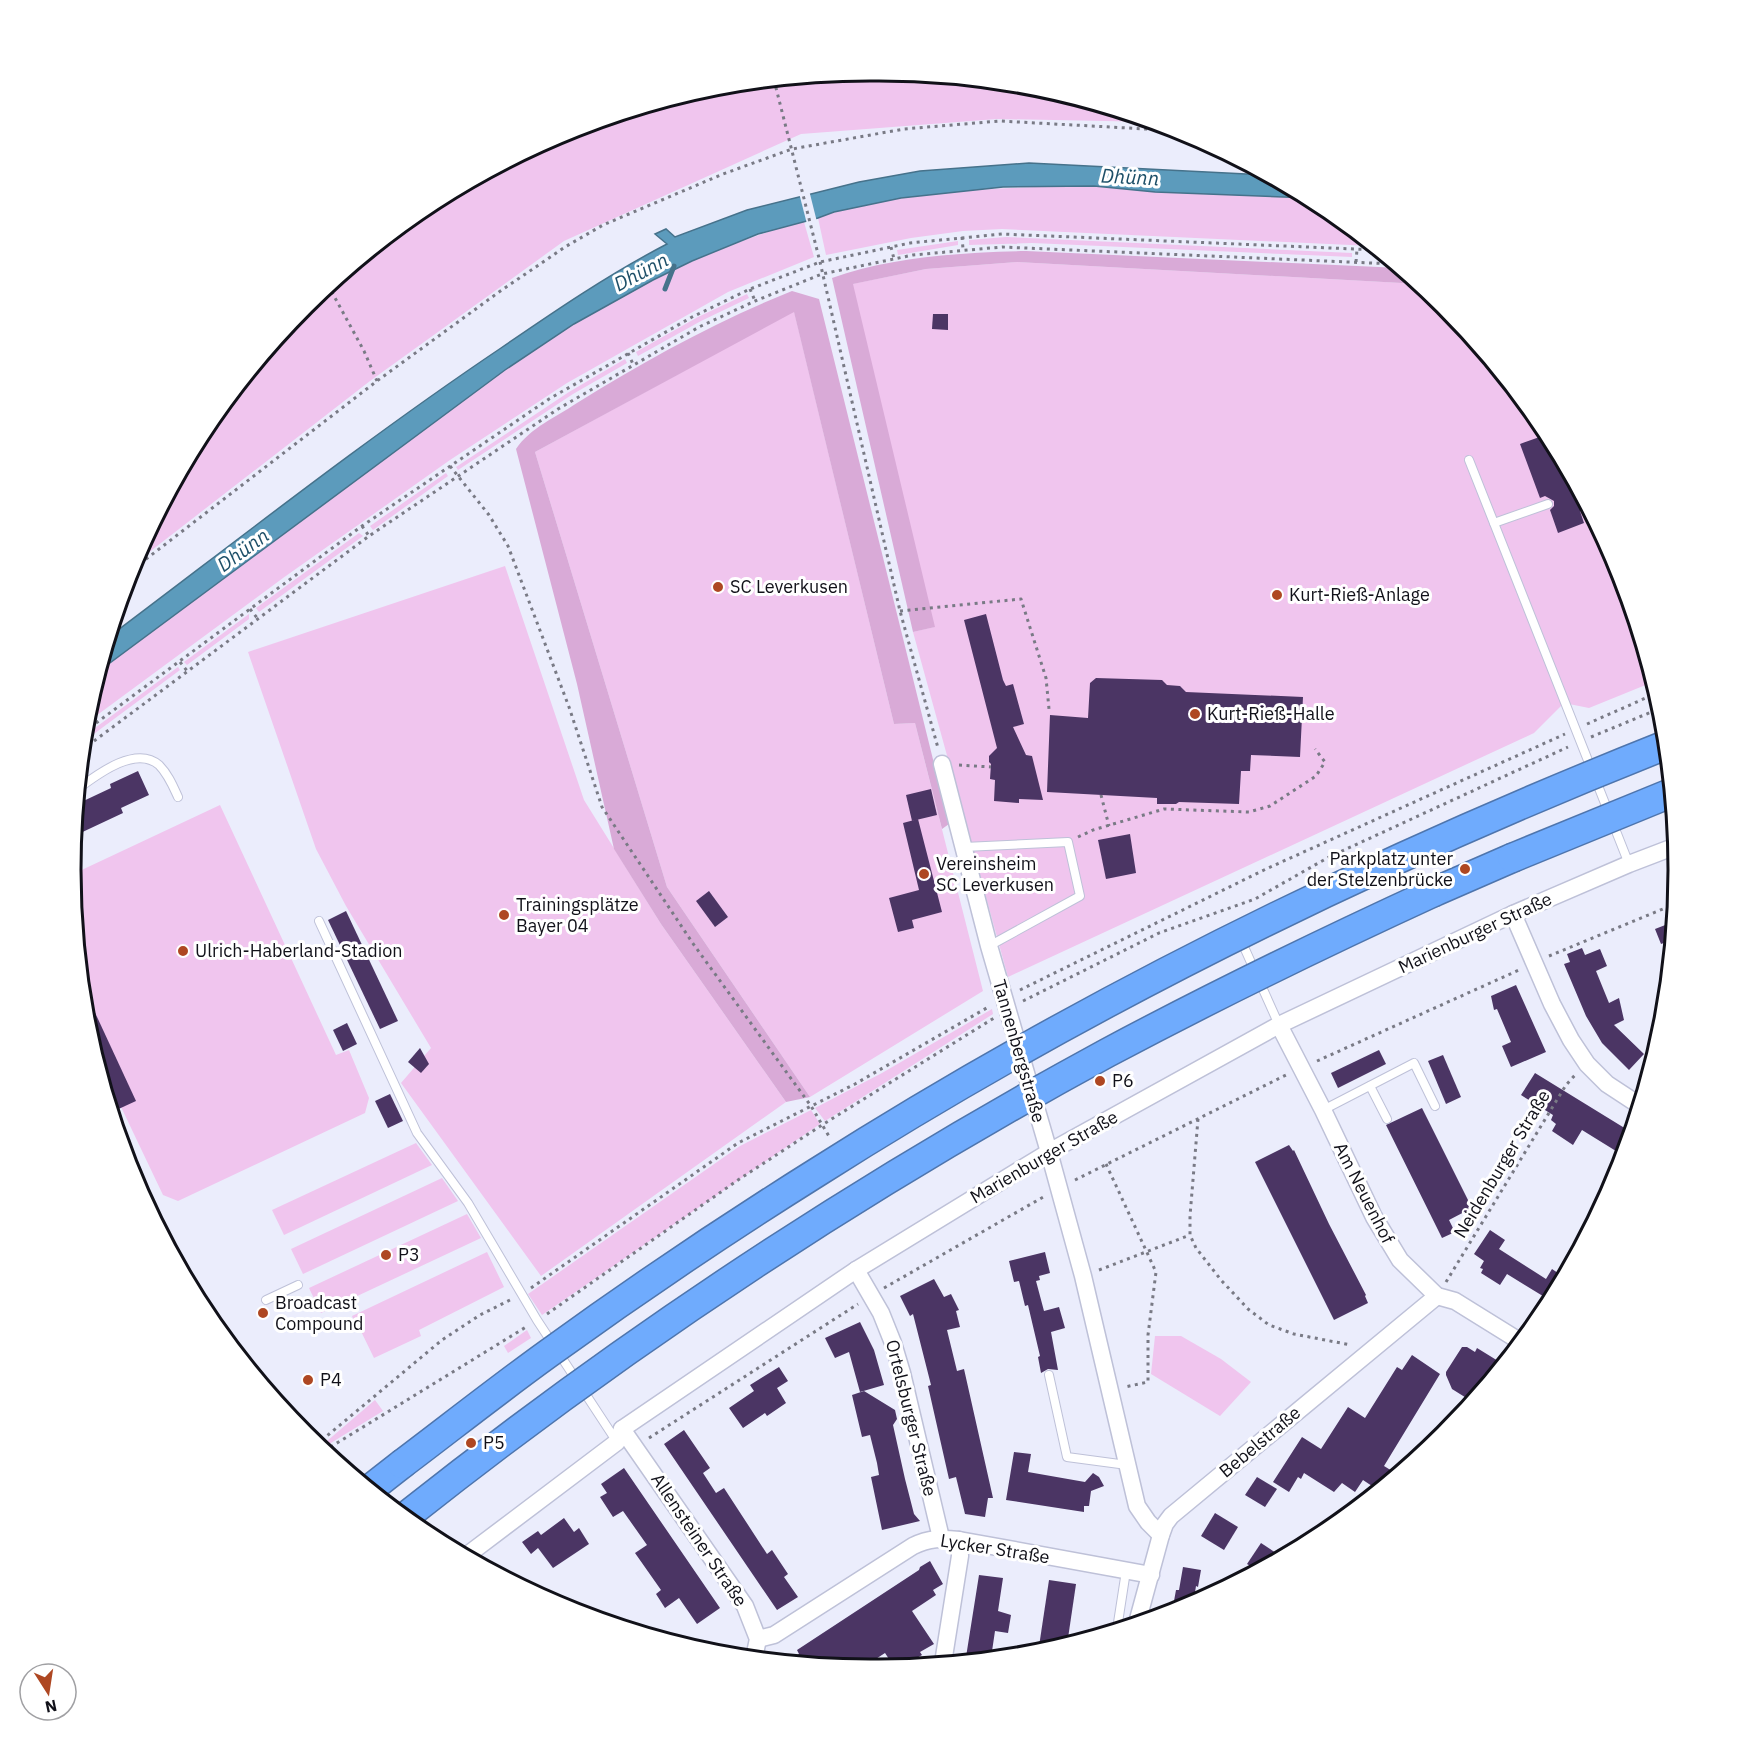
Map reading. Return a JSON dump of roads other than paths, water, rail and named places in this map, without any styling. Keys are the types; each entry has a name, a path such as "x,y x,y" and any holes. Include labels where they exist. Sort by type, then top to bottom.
{"highway":[{"path":"376,1484 548,1353 645,1287 817,1172 994,1066 1175,967 1361,875 1556,789 1658,748"},
{"path":"412,1512 583,1382 667,1323 839,1210 1016,1104 1186,1011 1350,930 1502,862 1664,796"}],"street":[{"name":"Tannenbergstraße","path":"942,764 989,946 1083,1276 1137,1506 1148,1522 1161,1534"},
{"name":"Marienburger Straße","path":"472,1551 620,1435 856,1270 1049,1152 1279,1025 1513,914 1667,849"},
{"path":"1513,914 1552,1004 1571,1040 1587,1064 1608,1084 1633,1101"},
{"name":"Am Neuenhof","path":"1279,1025 1374,1217 1400,1260 1437,1296 1455,1301 1514,1338"},
{"name":"Ortelsburger Straße","path":"856,1270 881,1313 902,1373 941,1538"},
{"name":"Bebelstraße","path":"1139,1615 1161,1534 1171,1516 1437,1296"},
{"name":"Allensteiner Straße","path":"620,1435 634,1447 745,1606 758,1639"},
{"name":"Lycker Straße","path":"758,1639 774,1635 913,1546 941,1538 1150,1575"},
{"path":"944,1656 960,1556 959,1540"},
{"path":"756,1650 758,1639"}],"lane":[{"path":"1469,460 1629,864"},
{"path":"1494,523 1548,504"},
{"path":"86,783 136,758 148,759 158,765 168,777 178,797"},
{"path":"964,847 1068,842 1080,896 989,946"},
{"path":"319,921 417,1133 468,1203 537,1320 620,1435"},
{"path":"1240,937 1279,1025"},
{"path":"1323,1110 1414,1063 1435,1106"},
{"path":"1370,1086 1387,1119"},
{"path":"266,1300 298,1285"},
{"path":"1049,1375 1067,1456 1127,1465"},
{"path":"1118,1621 1126,1571"}],"water":[{"name":"Dhünn","path":"1029,163 1250,174 1290,197 1155,192 1094,186 1003,187 901,198 834,212 758,234 653,280 574,324 505,370 109,664 119,629 304,489 451,382 582,293 667,244 655,234 666,229 675,237 747,210 859,182 920,171"}],"waterway":[{"name":"Dhünn","path":"665,289 674,266"}],"place":[{"name":"SC Leverkusen","path":"718,587"},
{"name":"Kurt-Rieß-Anlage","path":"1277,595"},
{"name":"Kurt-Rieß-Halle","path":"1195,714"},
{"name":"Parkplatz unter der Stelzenbrücke","path":"1465,869"},
{"name":"Vereinsheim SC Leverkusen","path":"924,874"},
{"name":"Trainingsplätze Bayer 04","path":"504,915"},
{"name":"Ulrich-Haberland-Stadion","path":"183,951"},
{"name":"P6","path":"1100,1081"},
{"name":"P3","path":"386,1255"},
{"name":"Broadcast Compound","path":"263,1313"},
{"name":"P4","path":"308,1380"},
{"name":"P5","path":"471,1443"}]}
